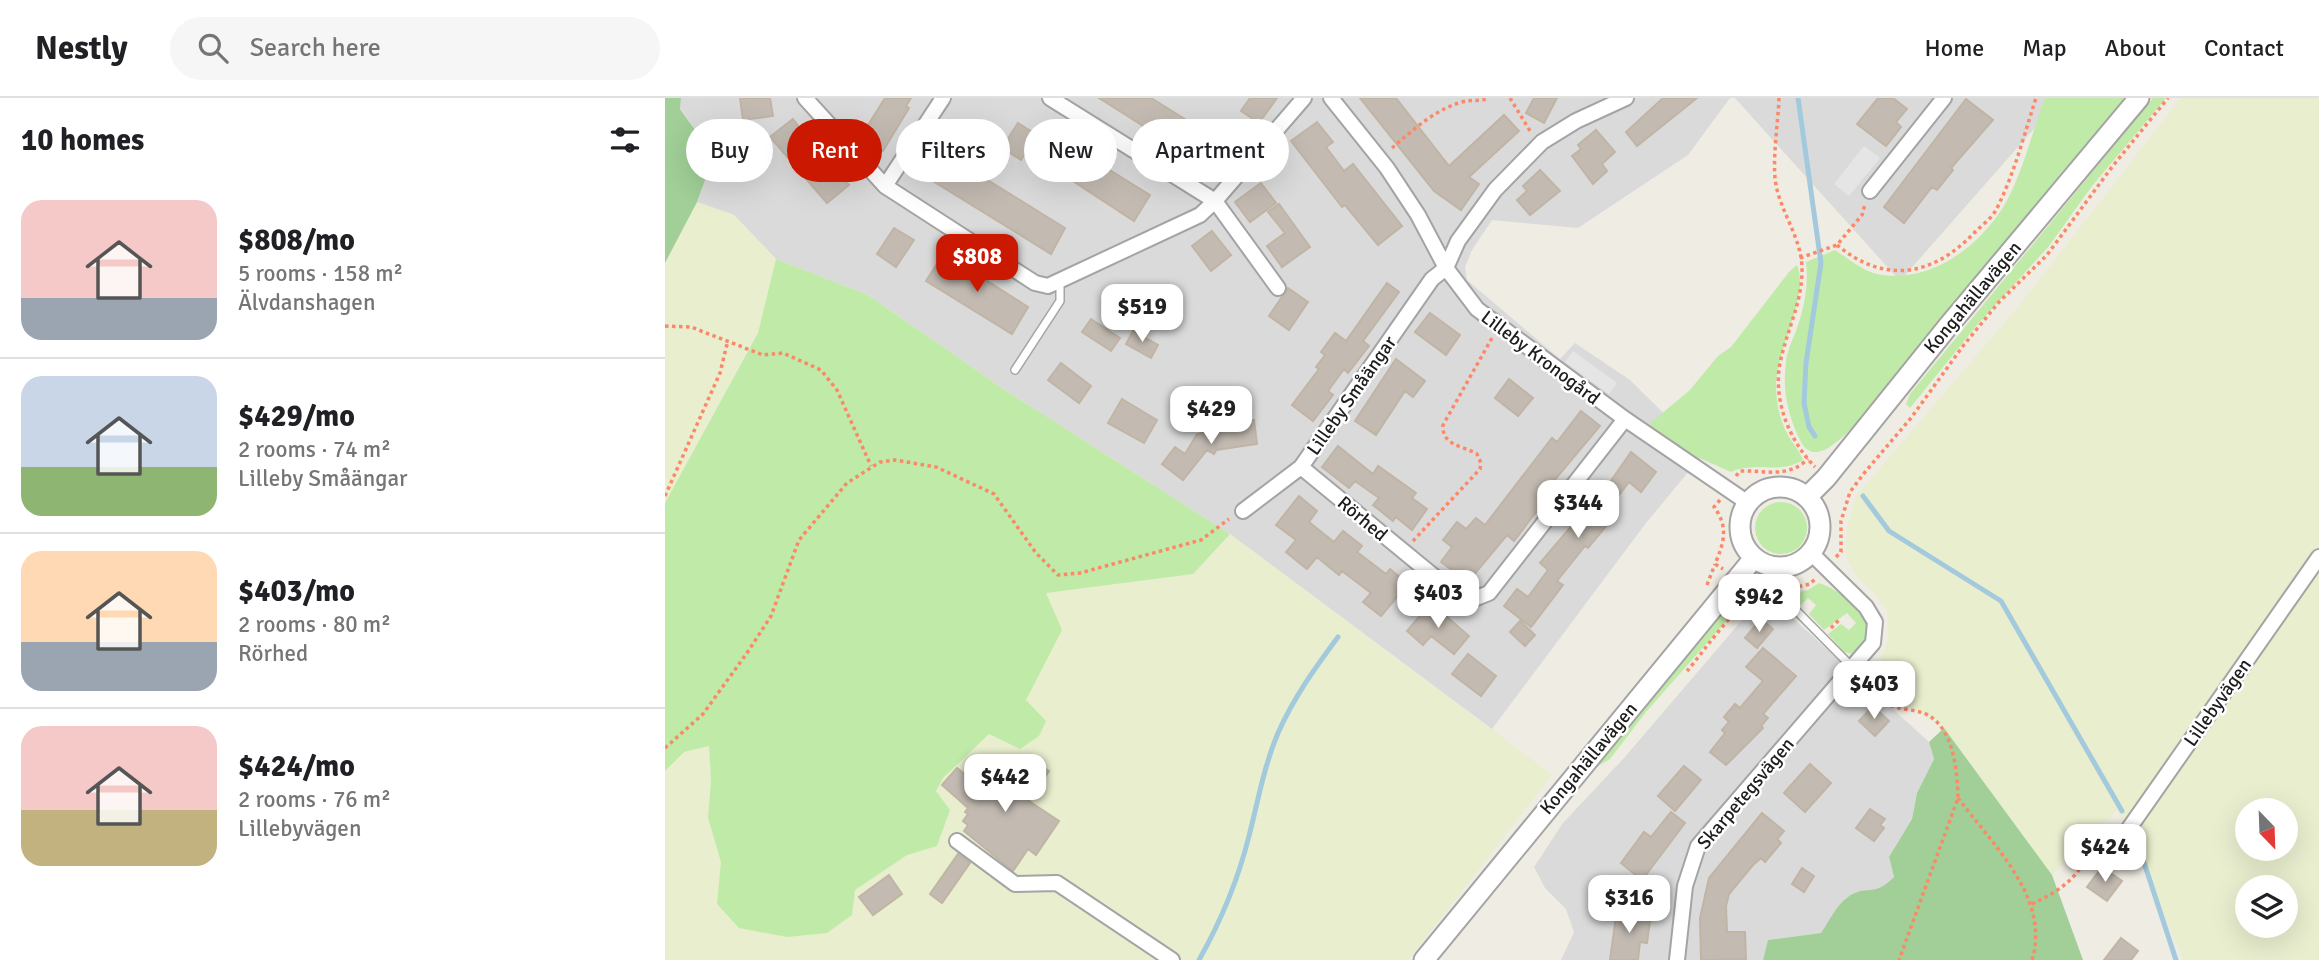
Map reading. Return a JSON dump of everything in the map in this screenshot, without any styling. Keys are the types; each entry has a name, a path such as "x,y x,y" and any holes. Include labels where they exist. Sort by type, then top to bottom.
{"street":[{"path":"805,98 885,186 1038,285 1048,286 1187,223 1215,201 1304,98"},
{"path":"885,186 943,98"},
{"path":"1050,98 1215,201 1277,288"},
{"name":"Lilleby Kronogård","path":"1331,98 1379,159 1418,215 1446,268 1476,309 1625,419 1748,503"},
{"name":"Lilleby Småängar","path":"1243,511 1301,467 1432,279 1446,268 1458,241 1495,190 1539,144 1576,121 1626,98"},
{"path":"1870,191 1944,98"},
{"name":"Kongahällavägen","path":"1807,497 1826,478 1859,434 2139,98"},
{"name":"Rörhed","path":"1301,467 1453,592 1473,598 1489,593 1625,419"},
{"path":"1776,487 1793,489 1807,497 1817,510 1820,524 1818,540 1811,553 1798,563 1783,567 1768,565 1754,558 1745,546 1740,532 1741,517 1748,503 1760,492 1776,487"},
{"name":"Skarpetegsvägen","path":"1677,960 1685,886 1699,846 1874,643 1875,622 1866,607 1811,553"},
{"name":"Lillebyvägen","path":"2116,847 2319,557"},
{"name":"Kongahällavägen","path":"1424,960 1754,558"},
{"path":"957,841 1014,884 1057,883 1169,958"}],"lane":[{"path":"1016,370 1059,302 1060,282"},
{"path":"1776,590 1852,667"}],"path":[{"path":"1379,159 1435,113 1463,102 1480,102 1489,98"},
{"path":"1510,98 1539,144"},
{"path":"1779,98 1775,180 1803,269 1779,370 1783,413 1802,452 1826,478 1850,492"},
{"path":"1836,245 1851,257 1870,266 1895,272 1917,269 1944,259 1967,241 1994,213 2036,98"},
{"path":"1686,672 1753,596 1810,583 1841,552 1841,521 1850,492 1911,418 1999,302 2047,255 2112,167 2168,98"},
{"path":"1800,258 1836,245 1862,215 1870,191"},
{"path":"665,326 691,327 727,344 763,355 783,353 821,370 837,390 871,467"},
{"path":"1403,551 1480,469 1481,463 1477,454 1448,442 1444,436 1443,425 1499,327"},
{"path":"665,496 720,373 727,344"},
{"path":"665,748 703,714 771,616 799,540 847,484 871,467 895,460 925,464 960,477 993,494 1036,553 1058,575 1080,573 1201,540 1243,511"},
{"path":"1852,667 1889,704 1926,715 1945,730 1957,782 1958,798 1899,960"},
{"path":"1958,798 2013,872 2032,904 2037,923 2032,960"},
{"path":"2032,904 2051,895 2077,873 2096,839 2107,833"}],"shaded area":[{"path":"681,98 1730,98 1688,155 1578,228 1492,220 1472,250 1465,267 1467,280 1560,359 1575,343 1630,380 1704,453 1646,523 1492,729 1230,534 1002,388 868,295 776,259 734,215 697,202 704,182 773,182 773,119 688,119 680,108"},
{"path":"1735,98 2061,98 1900,281"},
{"path":"1864,146 1880,158 1849,196 1834,184"},
{"path":"1573,351 1617,383 1609,394 1565,362"},
{"path":"1760,599 1785,611 1929,742 1934,759 1917,793 1912,819 1889,857 1894,877 1883,889 1859,892 1846,898 1821,933 1768,940 1763,960 1561,960 1574,932 1566,909 1545,888 1534,867 1563,823 1624,758"}],"green space":[{"path":"665,98 681,98 680,109 687,119 686,182 704,182 665,263"},
{"path":"2045,98 2126,98 1851,429 1825,450 1811,452 1805,448 1792,421 1787,402 1785,372 1787,354 1799,323 1805,297 1806,262 1835,250 1869,272 1901,276 1937,267 1953,258 1982,234 2005,204 2022,165"},
{"path":"2153,98 2166,98 2092,186 2049,246 1977,325 1910,408 1906,404 1910,394"},
{"path":"2181,98 2319,98 2319,960 2184,960 2117,810 2052,875 1944,728 1895,698 1877,670 1888,639 1887,611 1877,596 1856,576 1846,557 1847,527 1856,496 2019,306"},
{"path":"697,202 734,215 776,259 758,333 665,503 665,263"},
{"path":"776,259 868,295 1002,388 1230,534 1193,574 1046,593 1062,630 1026,700 1046,721 1039,736 1020,749 989,734 943,778 936,791 950,810 937,846 907,855 855,890 852,915 827,933 787,937 739,928 717,904 721,862 708,818 711,780 709,746 684,752 665,771 665,503 758,333"},
{"path":"1797,265 1800,277 1799,292 1777,371 1776,392 1783,425 1803,460 1784,467 1748,468 1731,472 1686,452 1652,429 1648,425 1690,390 1718,356 1731,347"},
{"path":"1781,502 1791,504 1799,510 1805,518 1805,538 1799,546 1791,552 1781,554 1771,552 1763,546 1757,538 1755,528 1757,518 1763,510 1771,504"},
{"path":"1230,534 1552,775 1408,960 665,960 665,771 684,752 709,746 711,780 708,818 721,862 717,905 852,915 855,890 907,855 937,846 950,810 936,792 942,778 989,734 1020,749 1045,721 1025,700 1062,630 1046,593 1192,574"},
{"path":"1819,583 1830,587 1852,603 1867,624 1868,634 1864,645 1852,654 1844,652 1828,634 1841,624 1849,630 1856,623 1847,613 1824,630 1809,614 1816,605 1808,598 1800,606 1789,594 1808,590"},
{"path":"1742,597 1744,601 1646,712 1610,759 1590,771 1711,624"},
{"path":"1944,728 2052,875 2083,960 1763,960 1768,940 1821,933 1844,900 1854,893 1881,887 1894,877 1889,857 1912,819 1917,793 1934,759 1929,742"}],"building":[{"path":"740,98 770,98 773,116 743,119"},
{"path":"885,98 911,98 902,119 896,119 896,130 883,151 882,119 872,119"},
{"path":"1099,98 1151,98 1185,119 1132,119"},
{"path":"1250,98 1277,98 1262,119 1253,119 1241,111"},
{"path":"1360,98 1396,98 1449,166 1504,115 1519,131 1469,177 1479,184 1461,210 1434,191"},
{"path":"1534,98 1557,98 1544,123 1526,113"},
{"path":"1663,98 1697,98 1637,146 1626,132"},
{"path":"1878,98 1893,98 1907,109 1896,122 1901,127 1886,146 1857,124"},
{"path":"1966,99 1993,120 1951,168 1953,170 1937,190 1932,187 1904,223 1884,207"},
{"path":"1317,122 1333,142 1326,147 1344,171 1353,164 1402,226 1378,245 1345,205 1342,207 1291,141"},
{"path":"1018,123 1024,127 1024,156 1021,160 1010,153 1010,136"},
{"path":"787,124 787,157 773,140 773,135"},
{"path":"1596,130 1615,152 1602,164 1607,171 1593,184 1572,156 1581,149 1578,145"},
{"path":"1540,170 1560,191 1530,215 1517,200 1527,191 1523,186"},
{"path":"1117,175 1150,195 1134,221 1074,182 1117,182"},
{"path":"809,182 846,182 849,185 827,203"},
{"path":"934,182 991,182 1065,228 1051,254"},
{"path":"1261,183 1276,203 1250,222 1235,202"},
{"path":"1279,204 1310,247 1282,267 1267,246 1285,233 1268,212"},
{"path":"894,228 914,240 896,267 877,254"},
{"path":"1212,231 1231,255 1211,271 1192,246"},
{"path":"944,253 1028,307 1012,334 926,281"},
{"path":"1387,283 1399,292 1363,341 1369,346 1348,373 1344,369 1328,391 1333,395 1313,421 1292,405 1319,369 1316,367 1325,355 1321,352 1335,333 1346,341"},
{"path":"1288,288 1308,302 1289,330 1269,316"},
{"path":"1430,313 1460,335 1446,355 1415,332"},
{"path":"1091,319 1120,338 1111,351 1082,332"},
{"path":"1133,331 1158,345 1151,358 1126,344"},
{"path":"1396,359 1425,381 1413,397 1405,391 1376,435 1355,421"},
{"path":"1061,363 1091,386 1079,403 1048,380"},
{"path":"1509,379 1533,398 1518,416 1495,398"},
{"path":"1122,399 1157,420 1144,443 1108,423"},
{"path":"1581,411 1600,426 1552,483 1556,486 1514,541 1507,535 1468,582 1441,562 1452,547 1443,540 1457,522 1466,529 1476,518 1485,525 1552,438 1557,442"},
{"path":"1254,420 1257,444 1216,450 1214,454 1207,450 1183,480 1162,464 1175,447 1185,454 1197,434"},
{"path":"1338,446 1373,474 1378,466 1416,493 1412,498 1427,509 1412,530 1396,517 1393,521 1373,505 1379,498 1355,481 1349,488 1322,467"},
{"path":"1631,452 1656,472 1641,492 1629,482 1610,507 1617,513 1588,548 1585,546 1557,581 1563,585 1531,627 1504,606 1517,589 1528,597 1548,570 1540,563 1597,496 1599,498"},
{"path":"1299,496 1317,511 1309,522 1334,542 1343,531 1362,546 1357,552 1386,574 1390,569 1408,584 1381,616 1363,602 1371,593 1342,571 1339,575 1317,557 1307,569 1286,552 1296,540 1276,525"},
{"path":"1431,603 1469,636 1454,654 1431,636 1423,645 1407,631"},
{"path":"1761,619 1773,629 1757,648 1745,638"},
{"path":"1520,621 1535,635 1525,646 1510,632"},
{"path":"1763,648 1796,676 1763,714 1768,718 1761,726 1763,728 1726,765 1710,752 1725,733 1722,730 1729,722 1724,717 1735,704 1740,708 1763,681 1746,667"},
{"path":"1468,654 1496,676 1481,696 1452,674"},
{"path":"1873,706 1889,721 1875,736 1859,721"},
{"path":"1027,758 1049,771 1029,801 1059,821 1036,855 1028,849 1013,871 964,831 968,825 963,821 968,814 965,812 968,808 942,785 957,768 981,788 982,786 1001,799"},
{"path":"1810,764 1831,783 1805,812 1784,793"},
{"path":"1684,766 1701,780 1675,811 1658,796"},
{"path":"1870,809 1885,819 1880,825 1884,828 1874,841 1856,828"},
{"path":"1671,812 1685,823 1642,880 1621,863 1644,832 1651,837"},
{"path":"1762,813 1784,831 1777,839 1781,843 1765,862 1761,858 1753,865 1729,894 1726,906 1727,932 1745,932 1746,959 1701,960 1700,918 1709,878"},
{"path":"958,854 970,863 942,903 930,894"},
{"path":"2102,867 2122,881 2107,901 2087,887"},
{"path":"1802,868 1814,876 1804,892 1792,884"},
{"path":"889,875 902,894 873,915 859,897"},
{"path":"1617,909 1651,914 1647,943 1640,942 1638,960 1610,960"},
{"path":"2121,938 2138,951 2131,960 2104,960"}],"waterway":[{"path":"1798,98 1821,263 1806,363 1804,403 1809,427 1815,436"},
{"path":"1863,496 1889,531 2001,601 2122,811"},
{"path":"1199,960 1234,884 1278,733 1298,695 1338,637"},
{"path":"2133,829 2176,960"}]}
